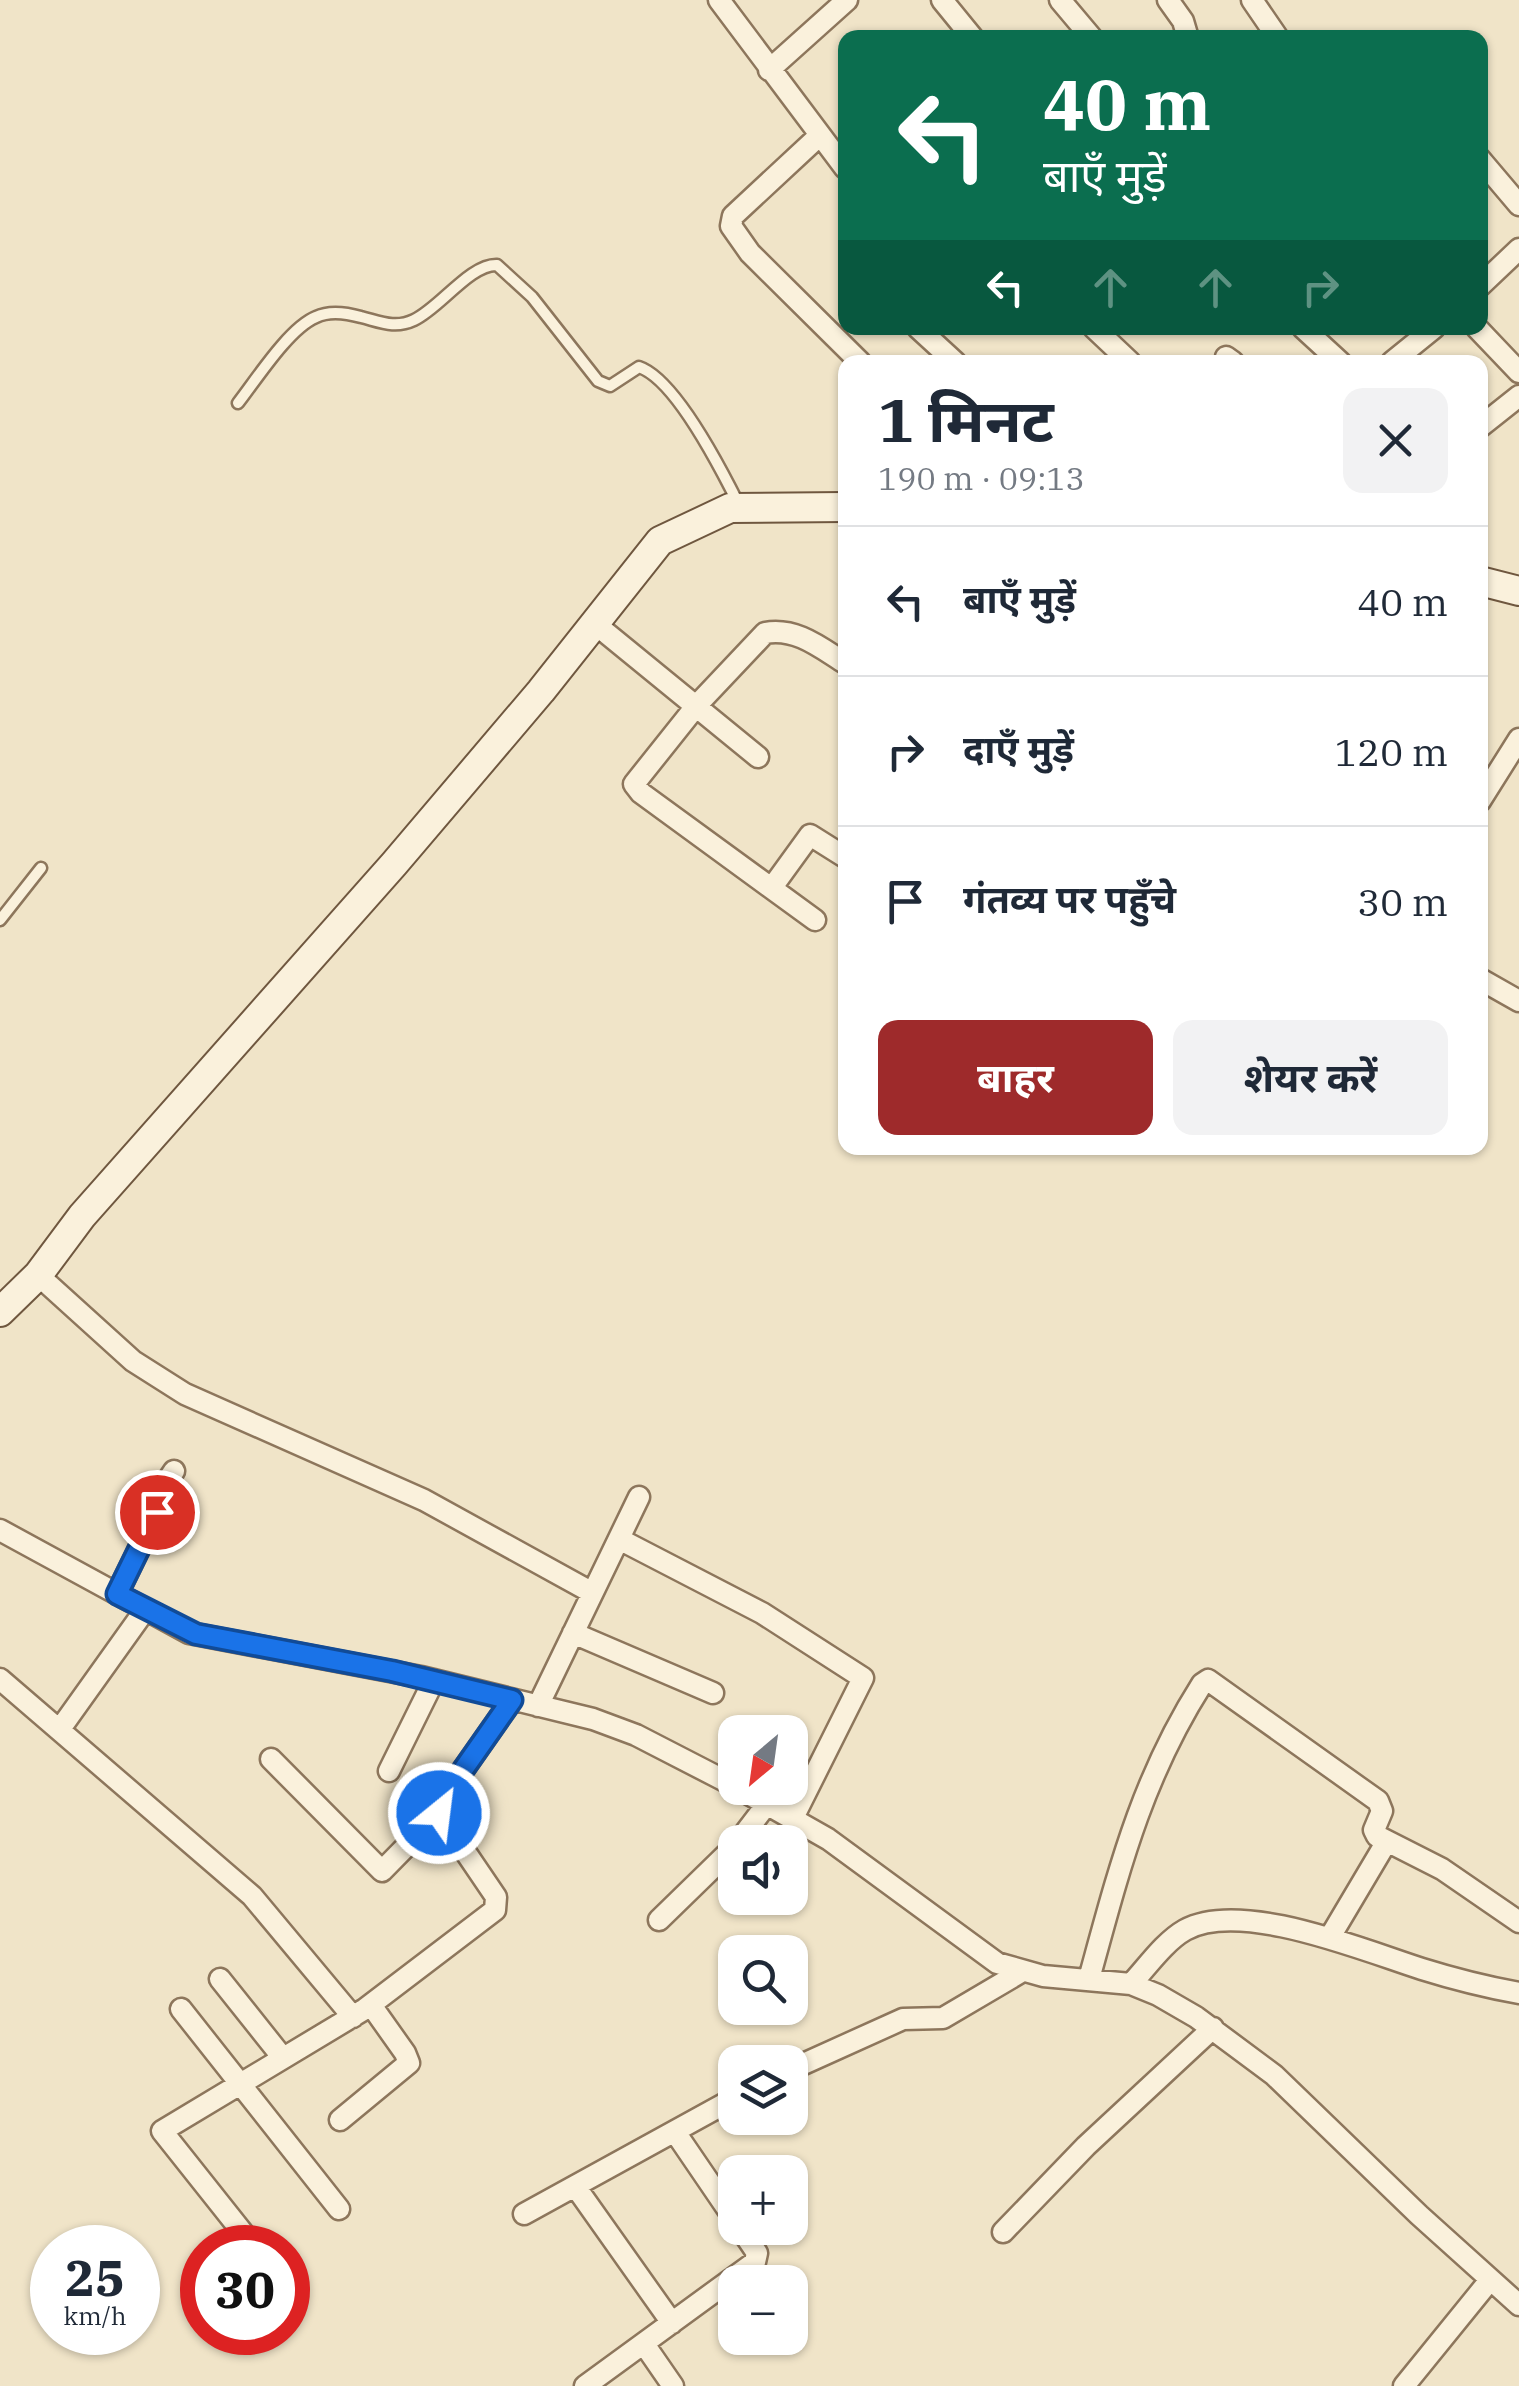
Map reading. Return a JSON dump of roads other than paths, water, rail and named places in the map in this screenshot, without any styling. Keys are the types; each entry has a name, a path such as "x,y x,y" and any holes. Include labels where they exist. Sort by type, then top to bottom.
{"main road":[{"path":"0,1312 38,1274 82,1216 337,929 541,691 660,541 730,508 838,508"},
{"path":"1488,584 1519,590"}],"street":[{"path":"719,0 819,136 838,156"},
{"path":"769,70 847,0"},
{"path":"942,0 967,30"},
{"path":"1060,0 1085,30"},
{"path":"1168,0 1186,30"},
{"path":"1252,0 1273,30"},
{"path":"819,136 733,216 731,226 750,253 853,355"},
{"path":"1488,169 1519,205"},
{"path":"1488,278 1519,249"},
{"path":"926,335 947,355"},
{"path":"1101,335 1123,355"},
{"path":"1311,335 1332,355"},
{"path":"1401,355 1425,335"},
{"path":"1484,335 1519,372"},
{"path":"1488,421 1519,396"},
{"path":"594,623 758,757"},
{"path":"815,920 636,788 637,778 765,633 800,636 838,659"},
{"path":"1488,788 1519,738"},
{"path":"773,886 810,835 838,848"},
{"path":"1488,984 1519,1001"},
{"path":"38,1274 132,1361 185,1394 424,1500 592,1592"},
{"path":"117,1594 157,1512 156,1498 174,1471"},
{"path":"538,1706 639,1498"},
{"path":"0,1530 196,1634 434,1680 610,1724 718,1778"},
{"path":"619,1540 762,1613 862,1677 793,1818"},
{"path":"60,1729 145,1610"},
{"path":"573,1633 713,1693"},
{"path":"0,1679 252,1896 353,2017"},
{"path":"390,1771 434,1680"},
{"path":"1089,1979 1139,1805 1167,1742 1205,1680 1259,1713 1378,1801 1382,1811 1374,1830 1386,1841 1442,1869 1517,1917"},
{"path":"271,1759 382,1871 439,1813 463,1770 512,1700"},
{"path":"769,1805 828,1839 990,1960 1021,1972 1131,1984 1158,1995 1213,2028 1274,2075 1519,2305"},
{"path":"237,2225 162,2132 353,2017 491,1914 498,1905 496,1897 439,1813"},
{"path":"1330,1937 1386,1841"},
{"path":"658,1920 718,1862"},
{"path":"1131,1984 1174,1938 1195,1926 1240,1920 1330,1937 1435,1973 1519,1993"},
{"path":"808,2062 903,2020 943,2018 1021,1972"},
{"path":"220,1979 284,2058"},
{"path":"340,2120 409,2063 406,2052 371,2005"},
{"path":"181,2010 339,2209"},
{"path":"1003,2232 1086,2146 1213,2028"},
{"path":"524,2214 718,2107"},
{"path":"674,2132 718,2195"},
{"path":"575,2186 672,2324"},
{"path":"585,2386 755,2262 758,2253 752,2245"},
{"path":"1404,2386 1490,2280"},
{"path":"644,2344 673,2386"}],"lane":[{"path":"238,404 281,350 314,318 347,314 386,324 408,322 433,308 482,268 497,265 532,297 598,381 610,386 640,367 659,379 711,451 740,508"},
{"path":"0,920 42,868"}]}
